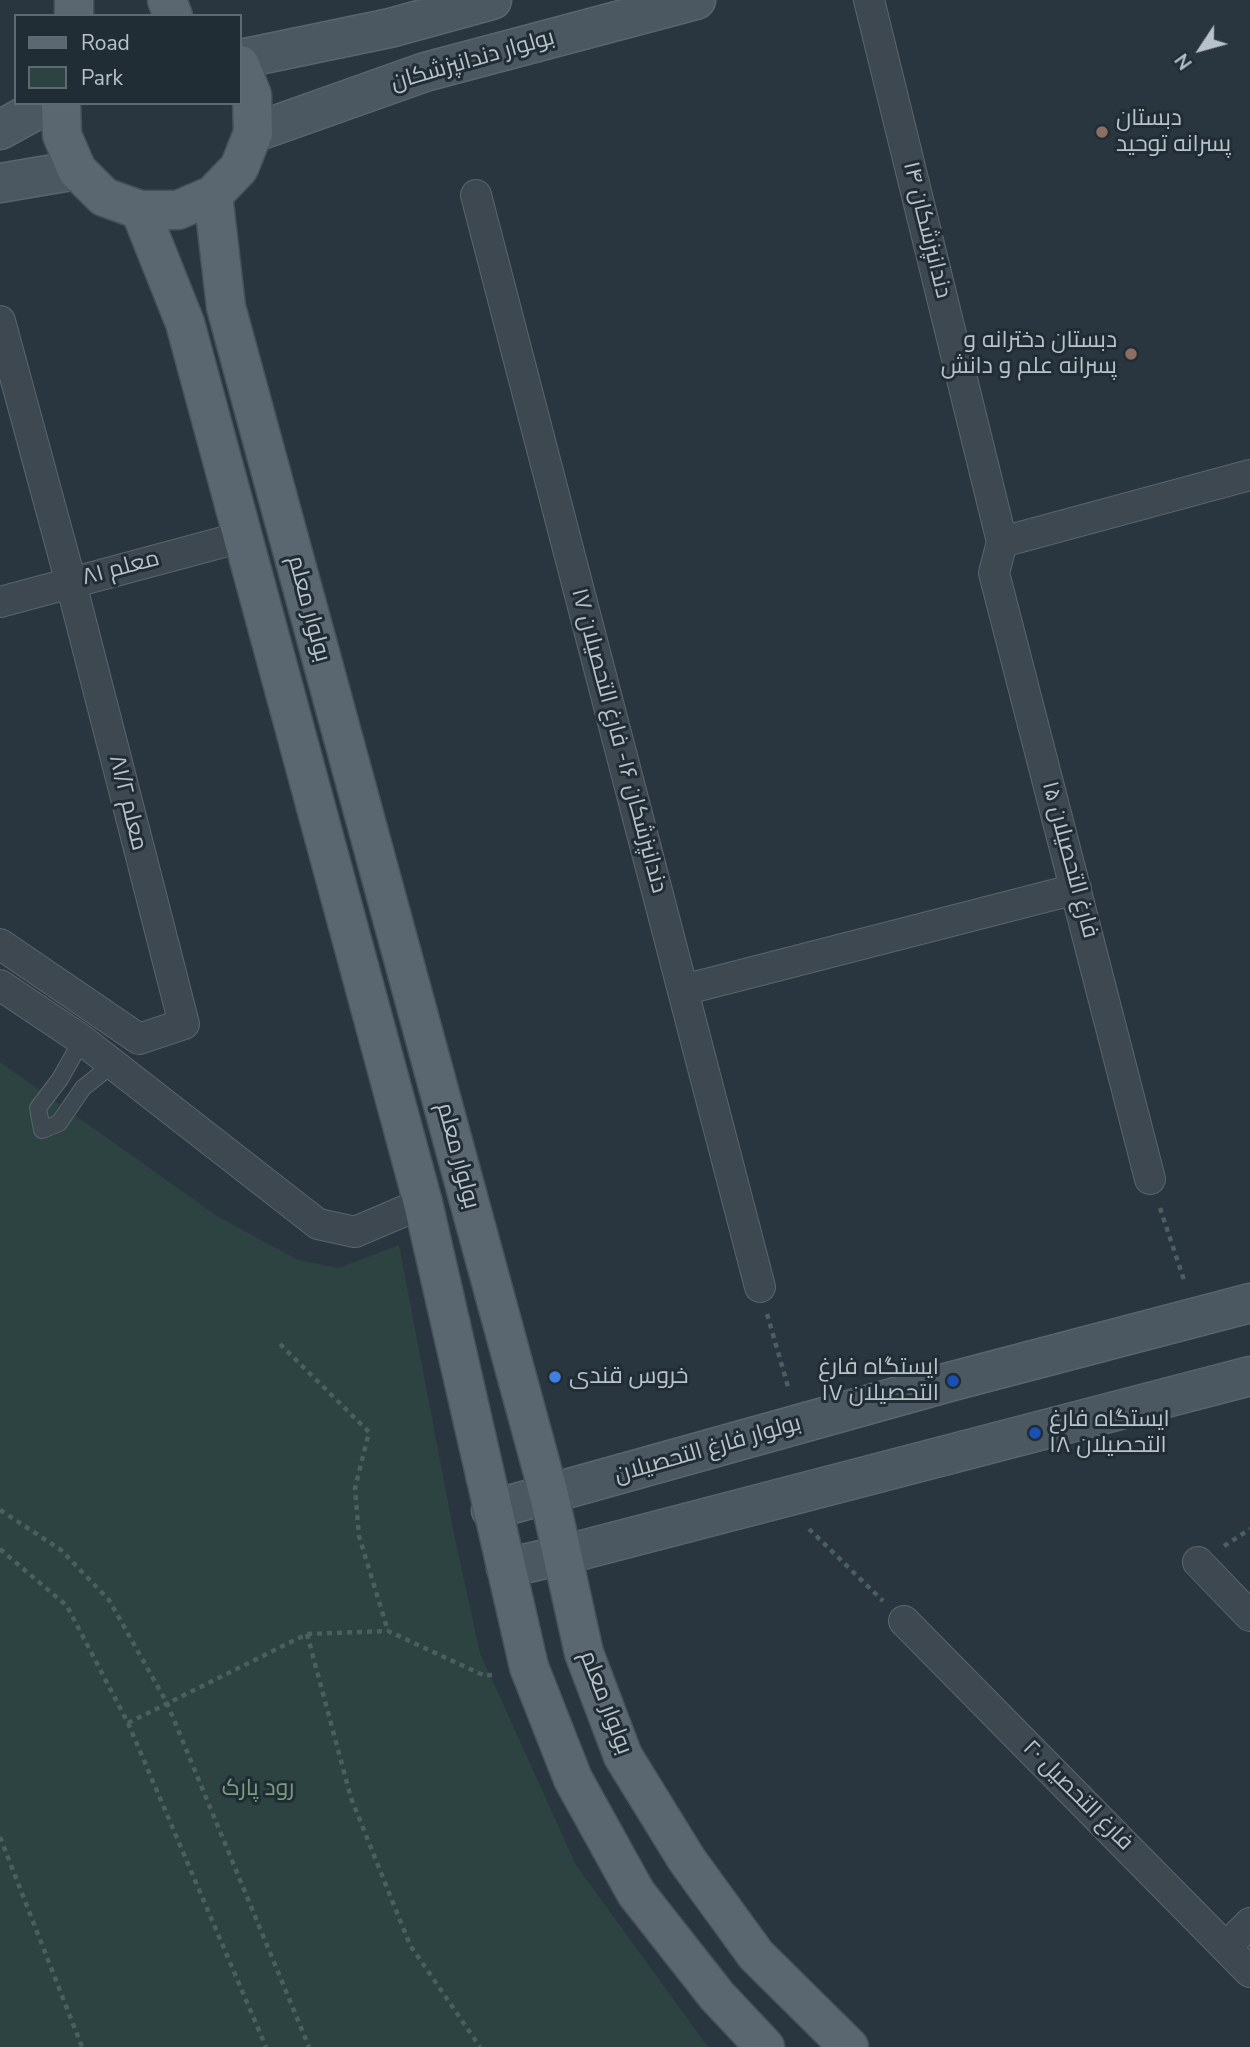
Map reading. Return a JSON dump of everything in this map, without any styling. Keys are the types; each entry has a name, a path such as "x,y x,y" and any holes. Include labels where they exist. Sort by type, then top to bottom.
{"main road":[{"path":"242,59 390,28 492,0"},
{"name":"بولوار دندانپزشکان","path":"253,132 425,72 696,0"},
{"path":"61,105 62,135 77,170 104,197 140,211 178,210 213,195 239,168 253,132 252,94 242,70"},
{"path":"0,130 45,105"},
{"path":"0,183 77,170"},
{"name":"بولوار معلم","path":"213,195 226,307 549,1495 584,1653 623,1756 687,1860 756,1955 849,2047"},
{"name":"بولوار معلم","path":"140,211 185,323 422,1203 529,1667 573,1780 636,1893 717,1996 765,2047"},
{"name":"بولوار فارغ التحصیلان","path":"491,1510 1250,1303"},
{"path":"506,1568 1250,1376"}],"street":[{"name":"دندانپزشکان ۱۴","path":"869,0 1002,542"},
{"name":"دندانپزشکان ۱۶- فارغ التحصیلان ۱۷","path":"476,195 760,1287"},
{"name":"معلم ۸۱/۲","path":"0,321 71,583 184,1024 139,1039 0,944"},
{"path":"1002,542 1250,475"},
{"name":"معلم ۸۱","path":"0,602 242,537"},
{"name":"فارغ التحصیلان ۱۵","path":"1002,542 994,573 1150,1179"},
{"path":"683,990 1076,888"},
{"path":"0,985 82,1040 318,1224 355,1232 422,1203"},
{"path":"1198,1562 1250,1616"},
{"name":"فارغ التحصیل ۲۰","path":"904,1621 1250,1972"},
{"path":"1226,1947 1250,1923"}],"lane":[{"path":"82,1040 60,1079 38,1108 42,1130 59,1123 83,1088 113,1064"}],"path":[{"path":"1150,1179 1196,1317"},
{"path":"760,1287 799,1424"},
{"path":"280,1344 369,1432 355,1488 359,1536 388,1631"},
{"path":"779,1499 904,1621"},
{"path":"0,1510 61,1550 109,1600 167,1703 309,2047"},
{"path":"0,1549 67,1606 128,1723 266,2047"},
{"path":"128,1723 307,1634 388,1631 485,1676 529,1667"},
{"path":"307,1634 351,1798 410,1945 480,2047"},
{"path":"0,1837 82,2047"}],"green space":[{"name":"رود پارک","path":"0,1062 217,1216 298,1260 339,1268 399,1245 454,1534 480,1653 576,1865 708,2047 0,2047"}],"place":[{"name":"دبستان پسرانه توحید","path":"1102,132"},
{"name":"دبستان دخترانه و پسرانه علم و دانش","path":"1131,354"},
{"name":"خروس قندی","path":"555,1377"},
{"name":"ایستگاه فارغ التحصیلان ۱۷","path":"953,1381"},
{"name":"ایستگاه فارغ التحصیلان ۱۸","path":"1035,1433"}]}
